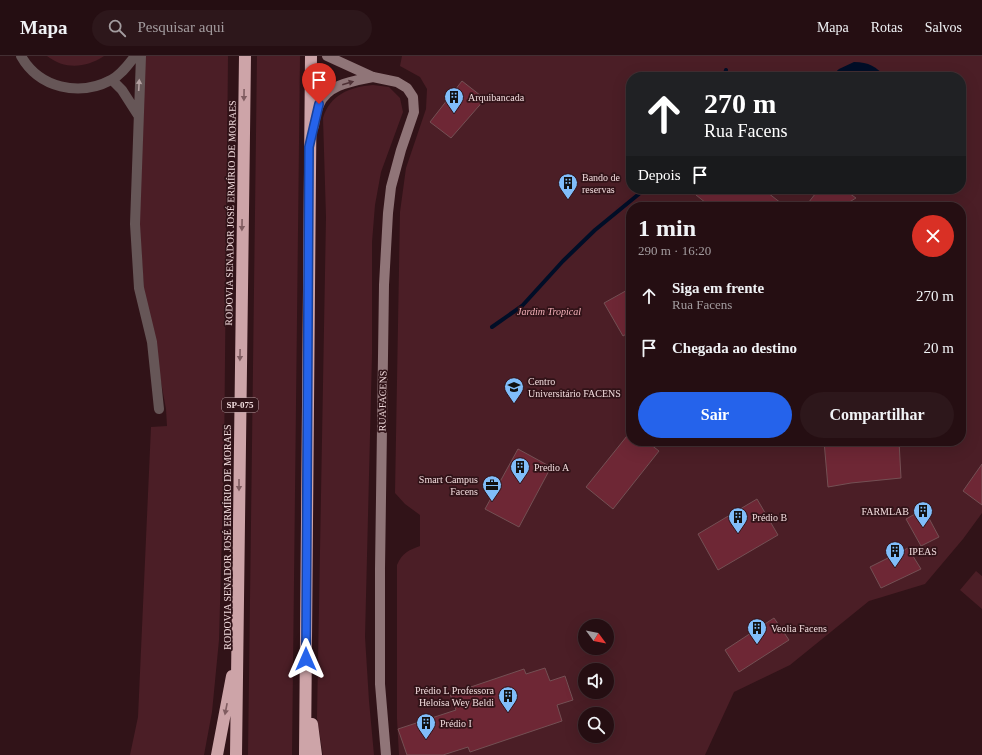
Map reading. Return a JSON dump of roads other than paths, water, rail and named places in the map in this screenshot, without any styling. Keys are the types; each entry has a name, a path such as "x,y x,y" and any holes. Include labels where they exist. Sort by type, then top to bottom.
{"highway":[{"name":"RODOVIA SENADOR JOSÉ ERMÍRIO DE MORAES","path":"236,755 245,56"},
{"path":"305,755 309,147 311,56"},
{"path":"217,755 238,644"},
{"path":"306,675 316,755"}],"main road":[{"name":"RUA FACENS","path":"327,56 373,77 397,82 407,88 413,97 414,112 391,186 384,285 380,684 386,755"},
{"name":"RUA FACENS","path":"309,147 319,104 326,92 344,83 373,77"}],"street":[{"path":"16,56 23,60 39,77 56,86 75,89 94,87 112,80 126,68 135,56"},
{"path":"141,56 135,224 139,288 152,342 159,409"},
{"path":"112,80 122,90 138,115"}],"water":[{"path":"854,62 864,63 881,72 836,72"}],"waterway":[{"path":"629,202 639,194"},
{"path":"492,327 522,306 563,261 595,230 626,205"}],"place":[{"name":"Arquibancada","path":"454,114"},
{"name":"Bando de reservas","path":"568,200"},
{"name":"Centro Universitário FACENS","path":"514,404"},
{"name":"Predio A","path":"520,484"},
{"name":"Smart Campus Facens","path":"492,502"},
{"name":"FARMLAB","path":"923,528"},
{"name":"Prédio B","path":"738,534"},
{"name":"IPEAS","path":"895,568"},
{"name":"Veolia Facens","path":"757,645"},
{"name":"Prédio L Professora Heloísa Wey Beldi","path":"508,713"},
{"name":"Prédio I","path":"426,740"}],"park label":[{"name":"Jardim Tropical","path":"549,311"}]}
